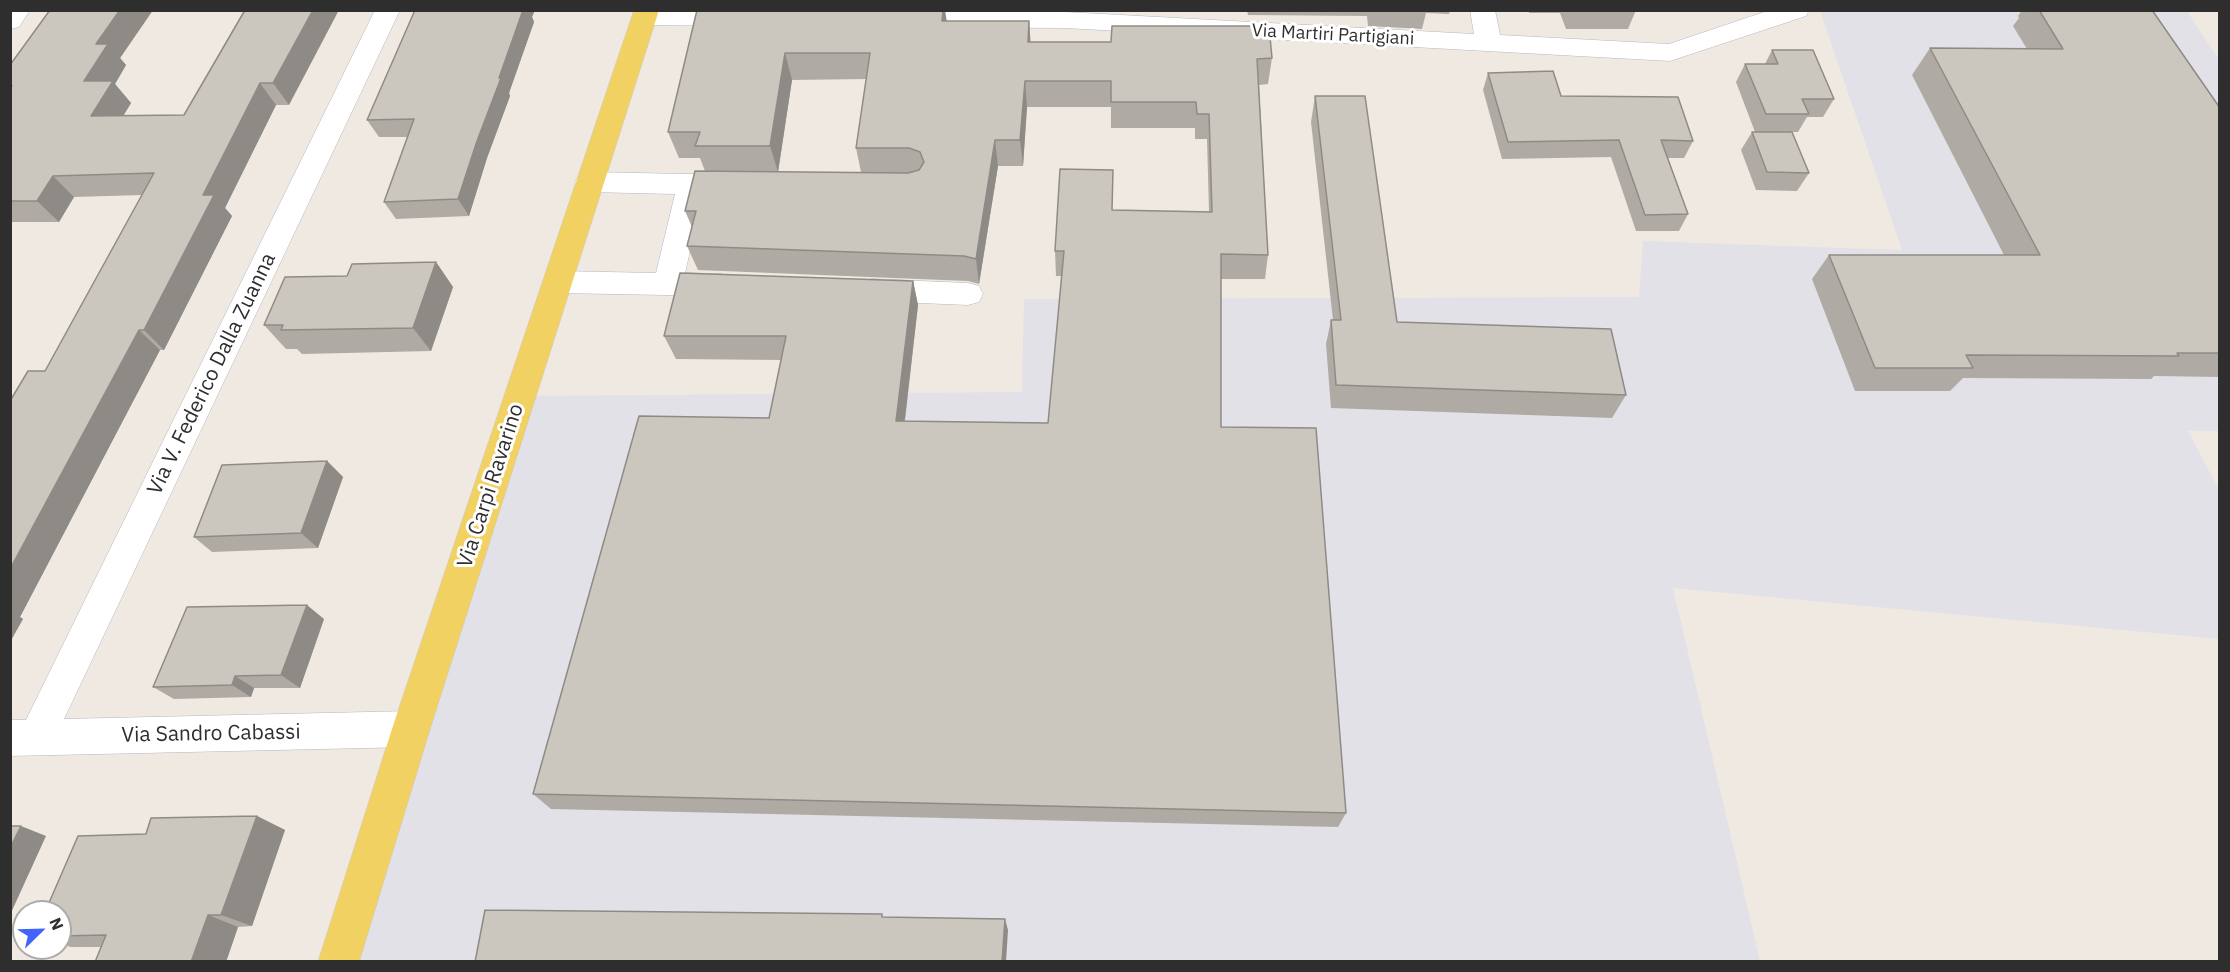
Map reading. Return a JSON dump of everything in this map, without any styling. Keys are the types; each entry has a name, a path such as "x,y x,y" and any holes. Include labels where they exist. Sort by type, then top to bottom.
{"main road":[{"name":"Via Carpi Ravarino","path":"338,962 411,729 646,14"}],"street":[{"path":"10,21 18,10"},
{"name":"Via V. Federico Dalla Zuanna","path":"23,738 388,10"},
{"path":"1482,10 1489,45"},
{"name":"Via Martiri Partigiani","path":"877,19 1065,20 1489,45 1671,53 1797,10"},
{"path":"646,14 760,18"},
{"path":"589,182 761,185"},
{"path":"668,283 691,184"},
{"path":"558,282 748,286"},
{"path":"841,289 968,294"},
{"name":"Via Sandro Cabassi","path":"23,738 411,729"}],"shaded area":[{"path":"1820,11 2187,11 2219,60 2219,431 2188,431 2219,490 2219,639 1673,588 1760,961 342,962 523,396 1022,392 1024,299 1639,297 1643,241 1902,250"}],"building":[{"path":"50,10 120,10 96,44 108,44 84,81 113,81 91,116 184,115 245,10 313,10 273,83 260,83 203,195 214,195 144,330 139,330 10,569 10,401 28,371 45,371 154,173 53,176 37,201 10,201 10,88 12,86 10,86 10,65"},
{"path":"415,10 523,10 458,199 384,202 414,119 367,120"},
{"path":"697,10 943,10 942,21 1029,21 1028,42 1111,42 1112,26 1269,26 1272,58 1257,59 1268,255 1221,254 1221,427 1316,428 1346,813 533,794 639,416 769,418 786,336 664,336 680,273 913,281 896,421 1048,423 1064,251 1055,251 1060,169 1113,170 1112,210 1212,212 1209,114 1197,114 1196,102 1111,102 1111,81 1025,81 1020,140 995,140 976,259 964,256 687,246 696,211 685,211 695,171 908,173 919,170 924,162 920,152 909,148 856,148 870,53 785,53 770,146 695,146 700,132 668,132"},
{"path":"2039,10 2152,10 2220,108 2220,353 2177,353 2179,356 1966,355 1973,368 1875,368 1829,255 2040,255 1930,48 2063,49"},
{"path":"1772,50 1813,50 1834,99 1802,99 1809,114 1766,114 1745,64 1778,64"},
{"path":"1553,71 1561,96 1678,97 1693,141 1661,140 1688,214 1645,215 1619,140 1508,142 1488,73"},
{"path":"1315,96 1365,96 1397,322 1611,329 1626,395 1336,385 1331,320 1341,320"},
{"path":"1752,132 1792,132 1809,173 1767,172"},
{"path":"436,262 413,328 281,330 283,325 264,325 285,277 347,276 352,264"},
{"path":"327,461 301,533 194,537 222,465"},
{"path":"307,605 281,675 235,676 232,685 153,687 187,607"},
{"path":"257,816 221,915 208,915 191,962 95,962 106,935 72,936 72,900 50,900 78,836 146,834 151,818"},
{"path":"10,826 21,826 10,848"},
{"path":"485,910 882,914 882,917 1005,919 1002,962 475,962"}]}
